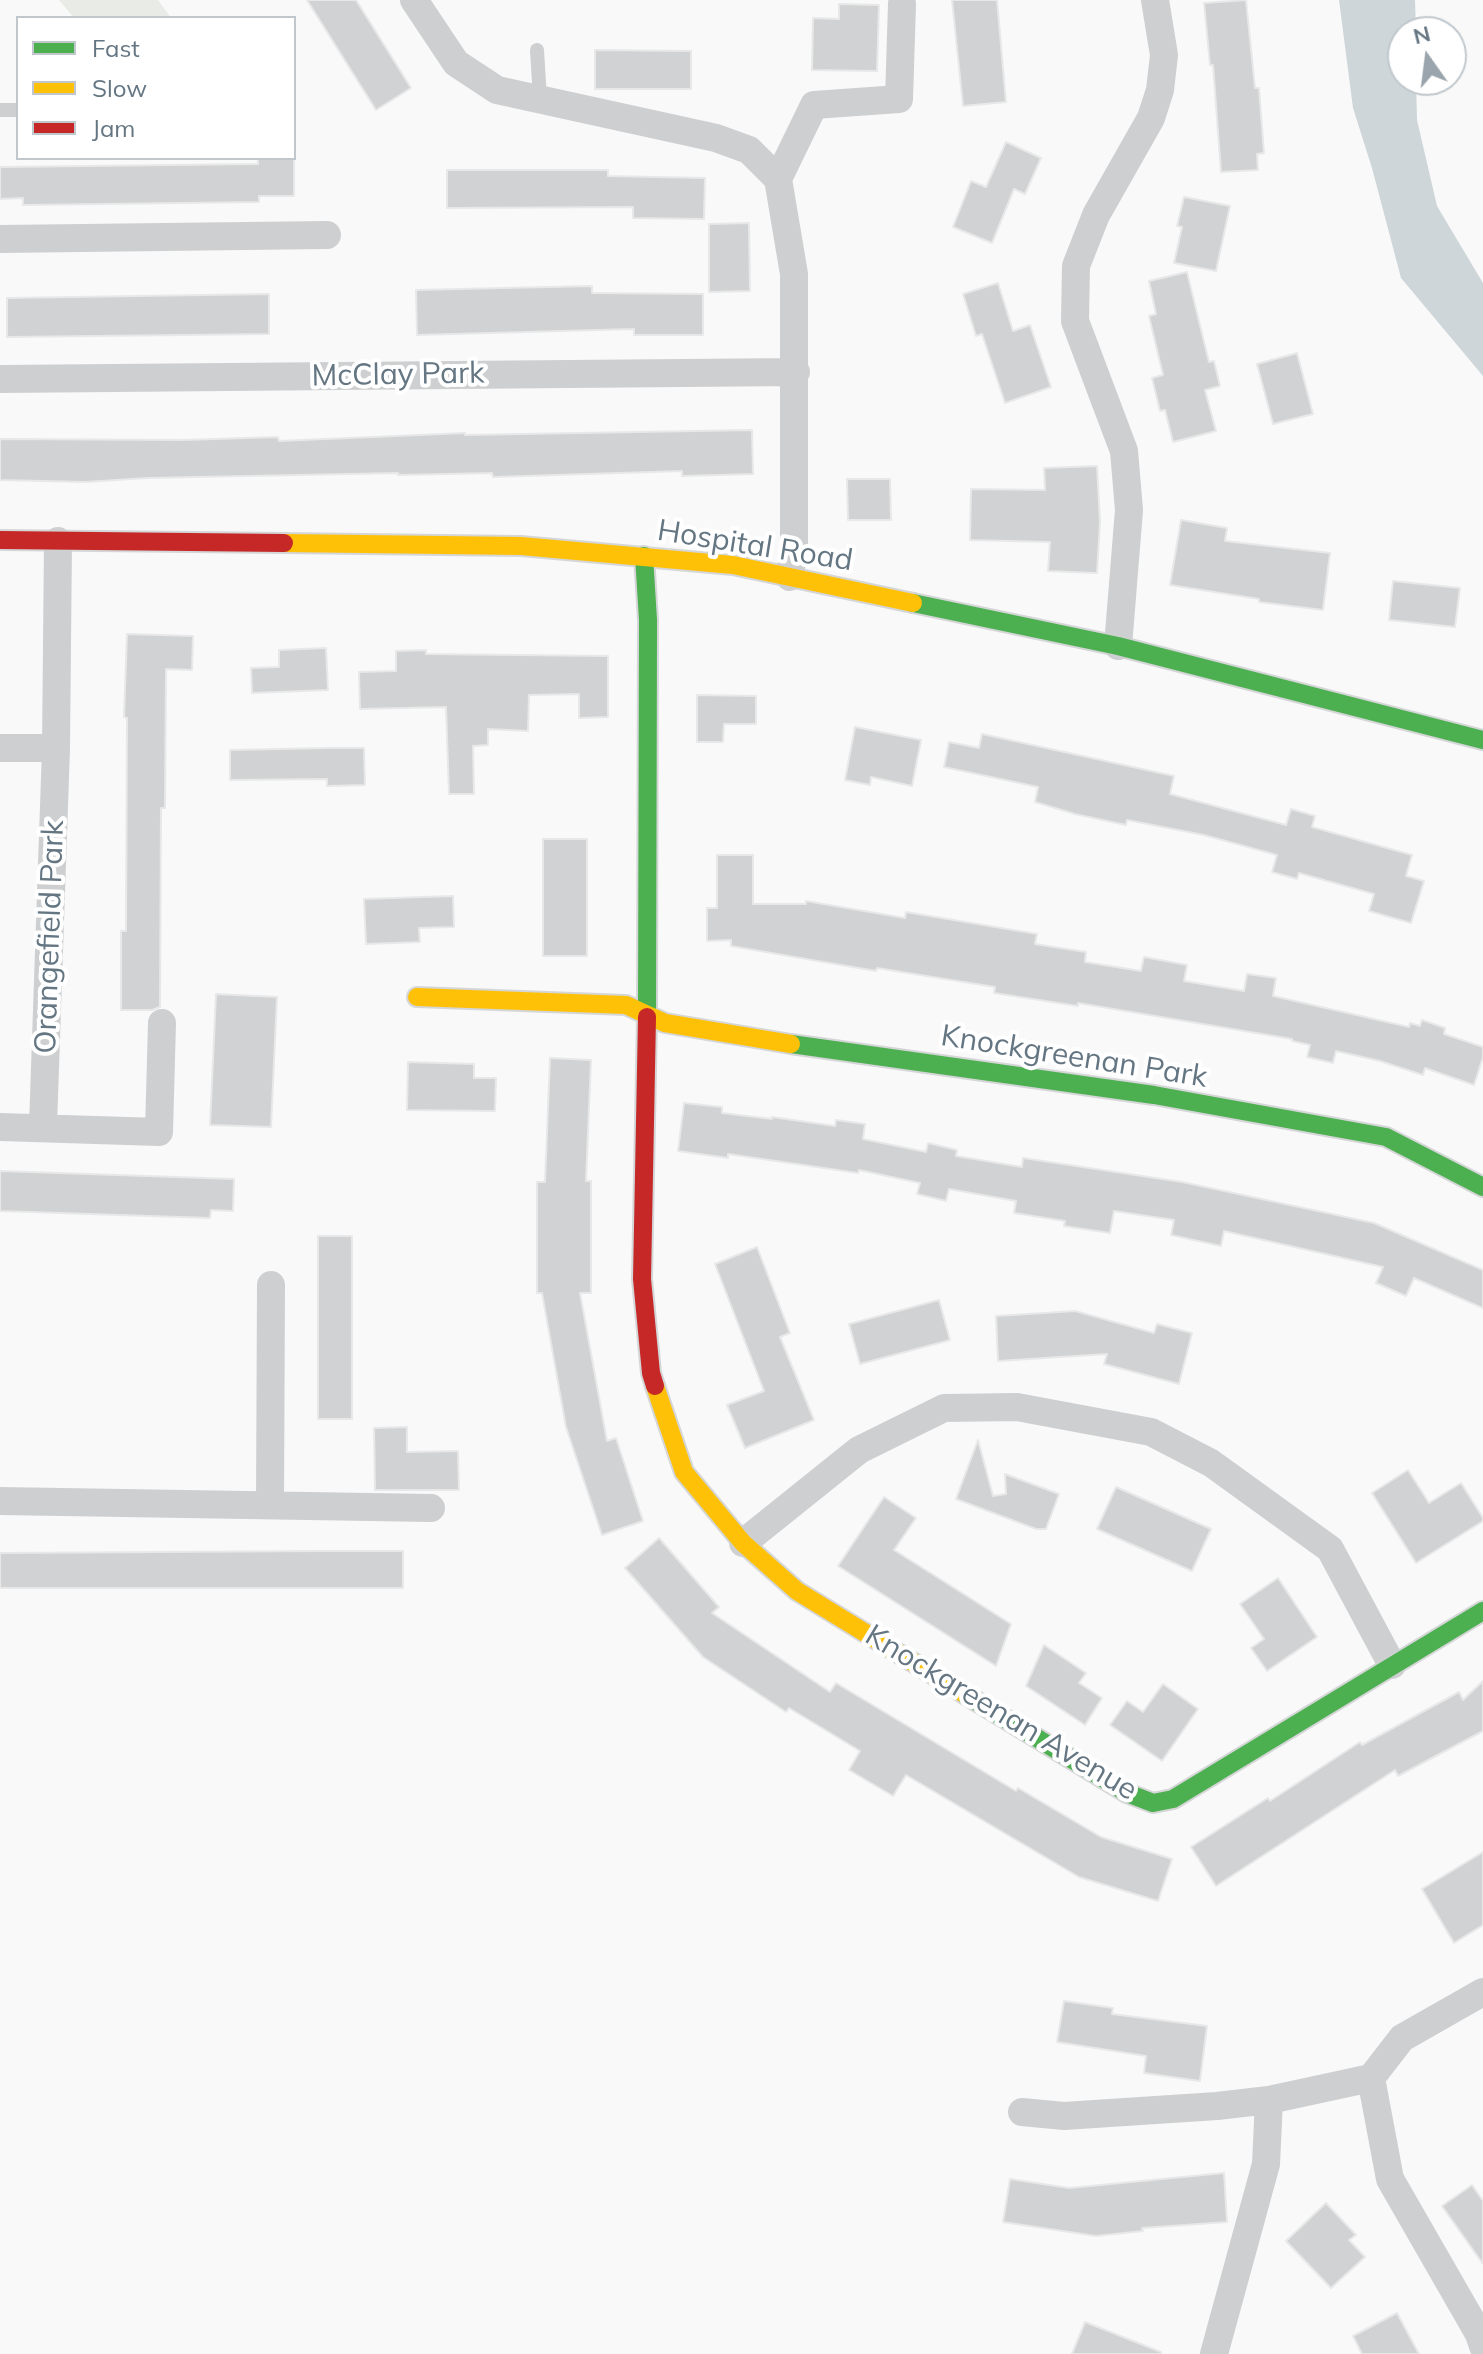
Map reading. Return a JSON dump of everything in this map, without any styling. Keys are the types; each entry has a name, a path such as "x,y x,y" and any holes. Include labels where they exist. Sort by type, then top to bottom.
{"street":[{"path":"414,0 456,63 497,90 716,138 749,150 778,179 794,274 794,544 790,577"},
{"path":"1118,646 1129,510 1124,451 1075,321 1076,266 1096,215 1151,118 1160,90 1164,55 1155,0"},
{"path":"778,179 814,105 899,99 902,4"},
{"path":"0,239 327,235"},
{"name":"McClay Park","path":"0,379 796,372"},
{"name":"Hospital Road","path":"0,540 521,546 733,565 1118,646 1483,740"},
{"name":"Orangefield Park","path":"43,1126 56,748 58,541"},
{"path":"644,556 648,620 647,1013"},
{"path":"0,748 56,748"},
{"name":"Knockgreenan Park","path":"417,997 626,1005 665,1023 1154,1095 1386,1137 1483,1187"},
{"name":"Knockgreenan Avenue","path":"647,1013 642,1279 651,1373 684,1472 743,1543 797,1591 1127,1793 1153,1803 1173,1799 1483,1611"},
{"path":"0,1127 159,1132 162,1023"},
{"path":"270,1503 271,1285"},
{"path":"743,1543 859,1450 944,1408 1017,1407 1136,1429 1151,1432 1211,1463 1330,1549 1392,1665"},
{"path":"0,1501 431,1508"},
{"path":"1022,2112 1064,2116 1269,2100 1371,2078 1402,2038 1483,1992"},
{"path":"1371,2078 1390,2179 1483,2346"},
{"path":"1214,2354 1266,2164 1269,2100"}],"lane":[{"path":"537,50 540,99"}],"shaded area":[{"path":"59,0 158,0 170,16 72,16"},
{"path":"1339,0 1415,0 1416,16 1387,16 1387,96 1416,96 1417,120 1437,206 1483,283 1483,376 1401,278 1353,108"}],"building":[{"path":"307,0 356,0 411,88 376,110"},
{"path":"952,0 997,0 1006,102 963,106"},
{"path":"1246,0 1255,88 1259,88 1264,153 1257,154 1258,170 1221,172 1213,65 1210,65 1204,3"},
{"path":"839,4 879,5 877,71 812,70 813,18 839,19"},
{"path":"595,50 691,51 691,89 595,89"},
{"path":"1006,142 1041,158 1025,194 1014,189 992,243 953,227 971,181 986,187"},
{"path":"258,160 294,160 294,196 259,196 259,202 23,205 23,198 0,199 0,167 258,164"},
{"path":"447,170 608,170 608,176 705,178 704,219 633,218 633,207 447,208"},
{"path":"1184,197 1230,206 1216,271 1174,263 1182,227 1177,226"},
{"path":"749,223 750,291 709,292 709,224"},
{"path":"1187,272 1209,362 1214,361 1220,386 1205,390 1216,431 1173,442 1165,410 1160,411 1152,378 1163,375 1149,316 1156,314 1149,281"},
{"path":"998,283 1013,331 1030,325 1051,387 1005,403 982,334 976,336 963,294"},
{"path":"592,286 592,293 703,294 703,335 634,335 634,329 417,335 416,290"},
{"path":"269,294 269,334 7,337 7,298"},
{"path":"1297,353 1313,414 1273,424 1257,364"},
{"path":"752,430 753,474 682,476 682,471 493,477 492,473 398,473 85,482 0,480 0,439 278,437 279,441 465,433"},
{"path":"1097,466 1100,522 1097,573 1048,571 1050,542 970,540 971,489 1045,490 1044,468"},
{"path":"847,479 890,479 891,520 848,520"},
{"path":"1181,520 1227,528 1225,541 1330,553 1323,610 1259,602 1259,599 1170,585"},
{"path":"1393,581 1460,588 1455,627 1389,620"},
{"path":"127,634 193,636 192,670 166,669 165,808 161,808 160,1007 152,1010 121,1010 121,931 126,931 127,718 124,717"},
{"path":"326,648 328,690 252,693 251,668 279,667 279,650"},
{"path":"426,650 426,654 608,656 608,717 579,718 579,694 529,695 528,731 488,729 488,745 473,746 474,794 449,794 446,707 360,709 359,672 396,671 396,651"},
{"path":"697,695 756,696 756,724 724,724 723,742 697,742"},
{"path":"855,727 921,740 912,786 871,777 870,785 845,780"},
{"path":"982,734 1174,776 1170,794 1286,825 1291,809 1315,816 1312,827 1412,855 1406,876 1424,881 1411,923 1369,911 1374,894 1299,873 1297,879 1272,872 1277,855 1204,835 1127,820 1126,825 1075,814 1035,802 1038,787 944,767 949,742 979,748"},
{"path":"364,748 365,785 327,786 327,779 230,780 230,750"},
{"path":"543,839 587,839 587,956 543,956"},
{"path":"717,855 753,855 753,904 806,904 806,901 905,918 906,912 1037,934 1035,944 1086,952 1085,962 1141,971 1144,957 1187,965 1184,981 1244,991 1247,974 1276,978 1273,996 1409,1027 1410,1023 1420,1026 1422,1020 1445,1028 1444,1034 1483,1047 1483,1057 1474,1085 1425,1068 1423,1075 1336,1051 1333,1063 1307,1057 1310,1045 1292,1039 1078,1003 1078,1006 994,993 995,987 877,968 876,971 731,946 731,940 707,941 707,908 717,908"},
{"path":"453,896 454,927 419,928 420,942 366,944 364,899"},
{"path":"216,994 277,997 271,1127 210,1125"},
{"path":"550,1058 591,1060 586,1181 591,1181 591,1293 580,1293 607,1441 616,1438 643,1521 602,1535 566,1427 542,1293 537,1293 537,1182 545,1182"},
{"path":"408,1062 474,1064 474,1078 496,1078 495,1111 407,1110"},
{"path":"684,1103 722,1107 722,1113 772,1119 835,1126 836,1120 865,1124 863,1139 926,1152 928,1143 957,1150 956,1156 1022,1167 1023,1158 1182,1182 1374,1223 1483,1270 1483,1308 1414,1278 1406,1296 1376,1283 1383,1267 1224,1231 1221,1246 1171,1235 1174,1220 1114,1211 1110,1233 1064,1226 1065,1221 1014,1213 1016,1201 949,1189 946,1201 917,1194 920,1183 859,1170 858,1173 728,1154 728,1158 678,1151"},
{"path":"0,1171 234,1179 233,1211 211,1210 210,1218 0,1211"},
{"path":"318,1236 352,1236 352,1419 318,1419"},
{"path":"757,1247 790,1333 780,1337 814,1420 745,1448 727,1405 764,1391 715,1264"},
{"path":"939,1300 950,1340 860,1364 849,1324"},
{"path":"1075,1311 1154,1333 1157,1324 1192,1333 1179,1384 1104,1364 1107,1354 998,1361 996,1316"},
{"path":"407,1427 407,1452 458,1451 459,1490 375,1490 374,1428"},
{"path":"978,1440 993,1496 1006,1494 1005,1474 1059,1494 1046,1529 1036,1529 956,1499"},
{"path":"1408,1470 1429,1503 1461,1483 1483,1518 1483,1521 1416,1563 1372,1493"},
{"path":"1116,1487 1211,1529 1192,1571 1097,1529"},
{"path":"884,1497 916,1518 894,1550 1011,1624 996,1666 838,1566"},
{"path":"659,1538 719,1607 712,1613 830,1692 836,1683 1016,1791 1018,1788 1101,1837 1172,1859 1158,1901 1079,1877 906,1775 893,1796 849,1770 860,1751 789,1708 786,1712 703,1657 625,1568"},
{"path":"403,1551 403,1588 0,1588 0,1553"},
{"path":"1278,1578 1317,1637 1267,1671 1251,1648 1264,1639 1240,1604"},
{"path":"1044,1645 1086,1673 1079,1683 1102,1698 1085,1725 1026,1686"},
{"path":"1483,1681 1483,1731 1398,1776 1395,1770 1216,1886 1191,1847 1268,1798 1270,1801 1360,1742 1362,1745 1459,1692 1463,1700"},
{"path":"1163,1684 1198,1709 1162,1761 1110,1725 1127,1701 1143,1712"},
{"path":"1483,1852 1483,1925 1454,1943 1422,1889"},
{"path":"1064,2001 1113,2008 1112,2014 1207,2026 1200,2081 1144,2073 1146,2056 1057,2042"},
{"path":"1224,2173 1227,2222 1142,2228 1143,2231 1096,2236 1003,2222 1010,2179 1069,2188"},
{"path":"1472,2185 1483,2201 1483,2264 1442,2206"},
{"path":"1326,2203 1356,2235 1349,2240 1365,2257 1331,2288 1286,2241"},
{"path":"1397,2313 1419,2354 1362,2354 1353,2336"},
{"path":"1085,2322 1161,2352 1161,2354 1072,2354"}],"traffic: fast":[{"path":"644,556 648,620 647,1017"},
{"path":"913,603 1118,646 1483,740"},
{"path":"791,1044 1154,1095 1386,1137 1483,1187"},
{"path":"963,1693 1127,1793 1153,1803 1173,1799 1483,1611"}],"traffic: slow":[{"path":"284,543 521,546 733,565 913,603"},
{"path":"417,997 626,1005 665,1023 791,1044"},
{"path":"655,1386 684,1472 743,1543 797,1591 963,1693"}],"traffic: jam":[{"path":"0,540 284,543"},
{"path":"647,1017 642,1279 651,1373 655,1386"}]}
